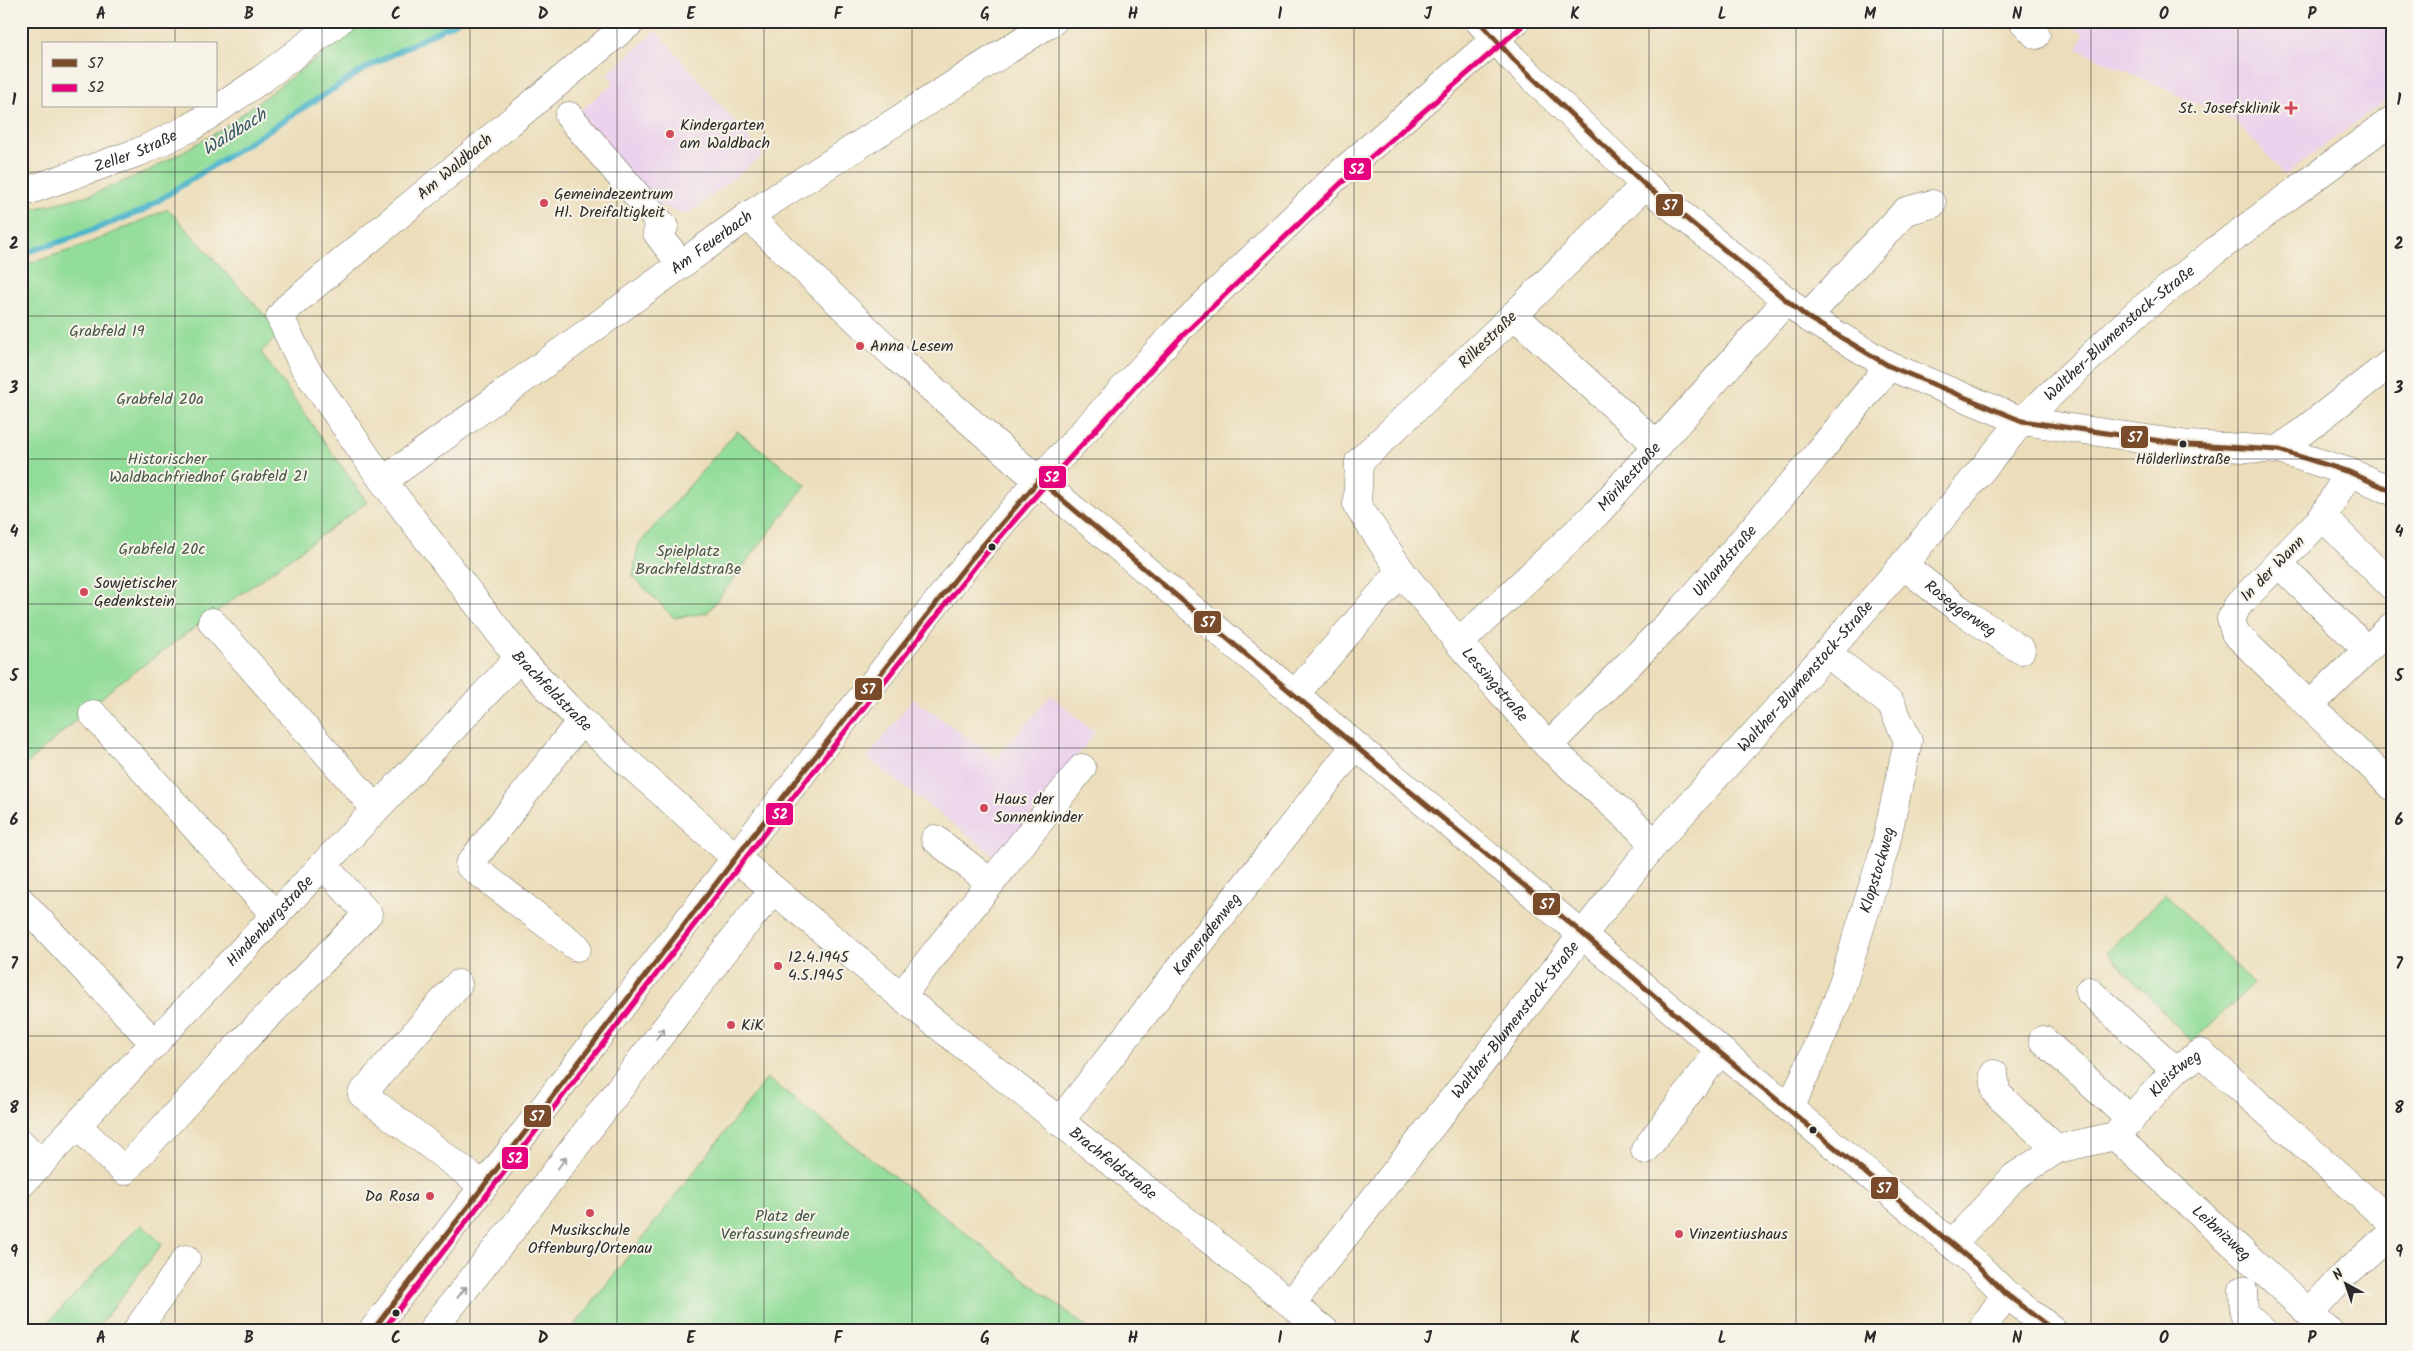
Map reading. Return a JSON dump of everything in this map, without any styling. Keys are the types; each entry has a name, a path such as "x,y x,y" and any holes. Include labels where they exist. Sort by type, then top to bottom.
{"street":[{"name":"Zeller Straße","path":"21,193 139,152 190,128 262,79 339,21"},
{"name":"Am Waldbach","path":"280,317 287,308 632,21"},
{"name":"Am Feuerbach","path":"384,482 748,216 1053,21"},
{"path":"373,1330 736,858 972,558 1039,480 1173,335 1487,30 1516,21"},
{"path":"1487,30 1644,185 1797,308 1889,366 2022,421 2189,445 2279,450 2349,472 2392,491"},
{"path":"568,116 664,227 657,233 681,264"},
{"name":"Walther-Blumenstock-Straße","path":"1291,1304 1655,843 1903,565 2022,421 2137,313 2215,251 2392,120"},
{"name":"Rilkestraße","path":"1357,505 1360,462 1514,316 1644,185"},
{"path":"1797,308 1906,212 1932,204"},
{"path":"748,216 896,357 1039,480 1355,746 1583,934 1719,1052 1977,1265 2006,1294 2052,1330"},
{"name":"Mörikestraße","path":"1458,643 1597,513 1658,446 1797,308"},
{"path":"1514,316 1658,446"},
{"name":"Brachfeldstraße","path":"280,317 303,365 384,482 519,658 582,721 736,858 901,996 1324,1330"},
{"path":"2279,450 2392,362"},
{"name":"Uhlandstraße","path":"1548,746 1704,586 1816,457 1889,366"},
{"name":"In der Wann","path":"2349,472 2323,517 2238,605 2231,619 2235,633 2391,784"},
{"name":"Lessingstraße","path":"1357,505 1401,571 1458,643 1548,746 1655,843"},
{"path":"2323,517 2392,586"},
{"path":"2278,563 2355,638"},
{"name":"Roseggerweg","path":"1903,565 1959,609 2021,650"},
{"path":"1295,694 1401,571"},
{"path":"212,622 374,808"},
{"path":"2309,706 2392,626"},
{"name":"Klopstockweg","path":"1790,1109 1838,999 1886,847 1908,742 1891,704 1827,652"},
{"name":"Hindenburgstraße","path":"21,1184 276,916 374,808 519,658"},
{"path":"93,714 276,916"},
{"path":"577,947 469,865 582,721"},
{"name":"Kameradenweg","path":"1059,1122 1355,746"},
{"path":"901,996 1082,768"},
{"path":"935,839 991,882"},
{"path":"78,1126 124,1171 241,1043 368,914 322,865"},
{"path":"432,1330 513,1228 742,928 774,890"},
{"path":"21,901 155,1044"},
{"path":"458,984 362,1094 484,1186"},
{"path":"2089,991 2175,1070"},
{"name":"Leibnizweg","path":"2043,1040 2123,1128 2319,1322"},
{"path":"1646,1150 1719,1052"},
{"name":"Kleistweg","path":"2123,1128 2175,1070 2201,1053 2392,1223"},
{"path":"1994,1074 1996,1092 2056,1149"},
{"path":"1952,1244 2014,1177 2056,1149 2123,1128"},
{"path":"21,1143 41,1164"},
{"path":"2319,1322 2344,1276 2392,1233"},
{"path":"137,1330 186,1259"},
{"path":"2243,1290 2244,1314 2262,1330"},
{"path":"1985,1330 1983,1328 2006,1294"}],"shaded area":[{"name":"St. Josefsklinik","path":"2062,21 2392,21 2392,96 2284,175 2236,121 2077,49 2084,34"},
{"name":"Kindergarten am Waldbach","path":"656,31 763,155 687,215 654,203 577,113 614,83 607,74"},
{"name":"Haus der Sonnenkinder","path":"1051,695 1095,733 997,858 867,758 913,699 997,758"}],"green space":[{"path":"367,21 458,21 366,68 142,211 66,240 21,254 21,212 93,194 150,170 219,131"},
{"name":"Historischer Waldbachfriedhof","path":"168,209 281,333 261,352 367,502 116,685 21,769 21,266 80,247"},
{"name":"Spielplatz Brachfeldstraße","path":"737,431 806,485 707,613 674,618 633,577 638,545"},
{"path":"2166,894 2253,984 2192,1042 2107,952"},
{"name":"Platz der Verfassungsfreunde","path":"767,1078 1090,1330 571,1330"},
{"path":"141,1224 162,1244 96,1330 41,1330"}],"waterway":[{"name":"Waldbach","path":"21,254 66,240 142,211 366,68 458,21"}],"transit line":[{"name":"S7","path":"1479,21 1513,59 1645,185 1807,317 1889,366 2022,421 2189,445 2279,450 2349,472 2392,491"},
{"name":"S2","path":"383,1330 757,843 978,563 1045,485 1178,340 1340,184 1521,27"},
{"name":"S7","path":"1039,480 1355,746 1583,934 1719,1052 1977,1265 2006,1294 2053,1330"},
{"name":"S7","path":"373,1330 751,838 972,558 1039,480"}],"place":[{"name":"St. Josefsklinik","path":"2291,108"},
{"name":"Kindergarten am Waldbach","path":"670,134"},
{"name":"Gemeindezentrum Hl. Dreifaltigkeit","path":"544,203"},
{"name":"Anna Lesem","path":"860,346"},
{"name":"Hölderlinstraße","path":"2183,444"},
{"name":"Sowjetischer Gedenkstein","path":"84,592"},
{"name":"Haus der Sonnenkinder","path":"984,808"},
{"name":"12.4.1945 4.5.1945","path":"778,966"},
{"name":"KiK","path":"731,1025"},
{"name":"Da Rosa","path":"430,1196"},
{"name":"Musikschule Offenburg/Ortenau","path":"590,1213"},
{"name":"Vinzentiushaus","path":"1679,1234"}],"park label":[{"name":"Grabfeld 19","path":"107,331"},
{"name":"Grabfeld 20a","path":"160,399"},
{"name":"Grabfeld 21","path":"269,476"},
{"name":"Grabfeld 20c","path":"162,549"}]}
